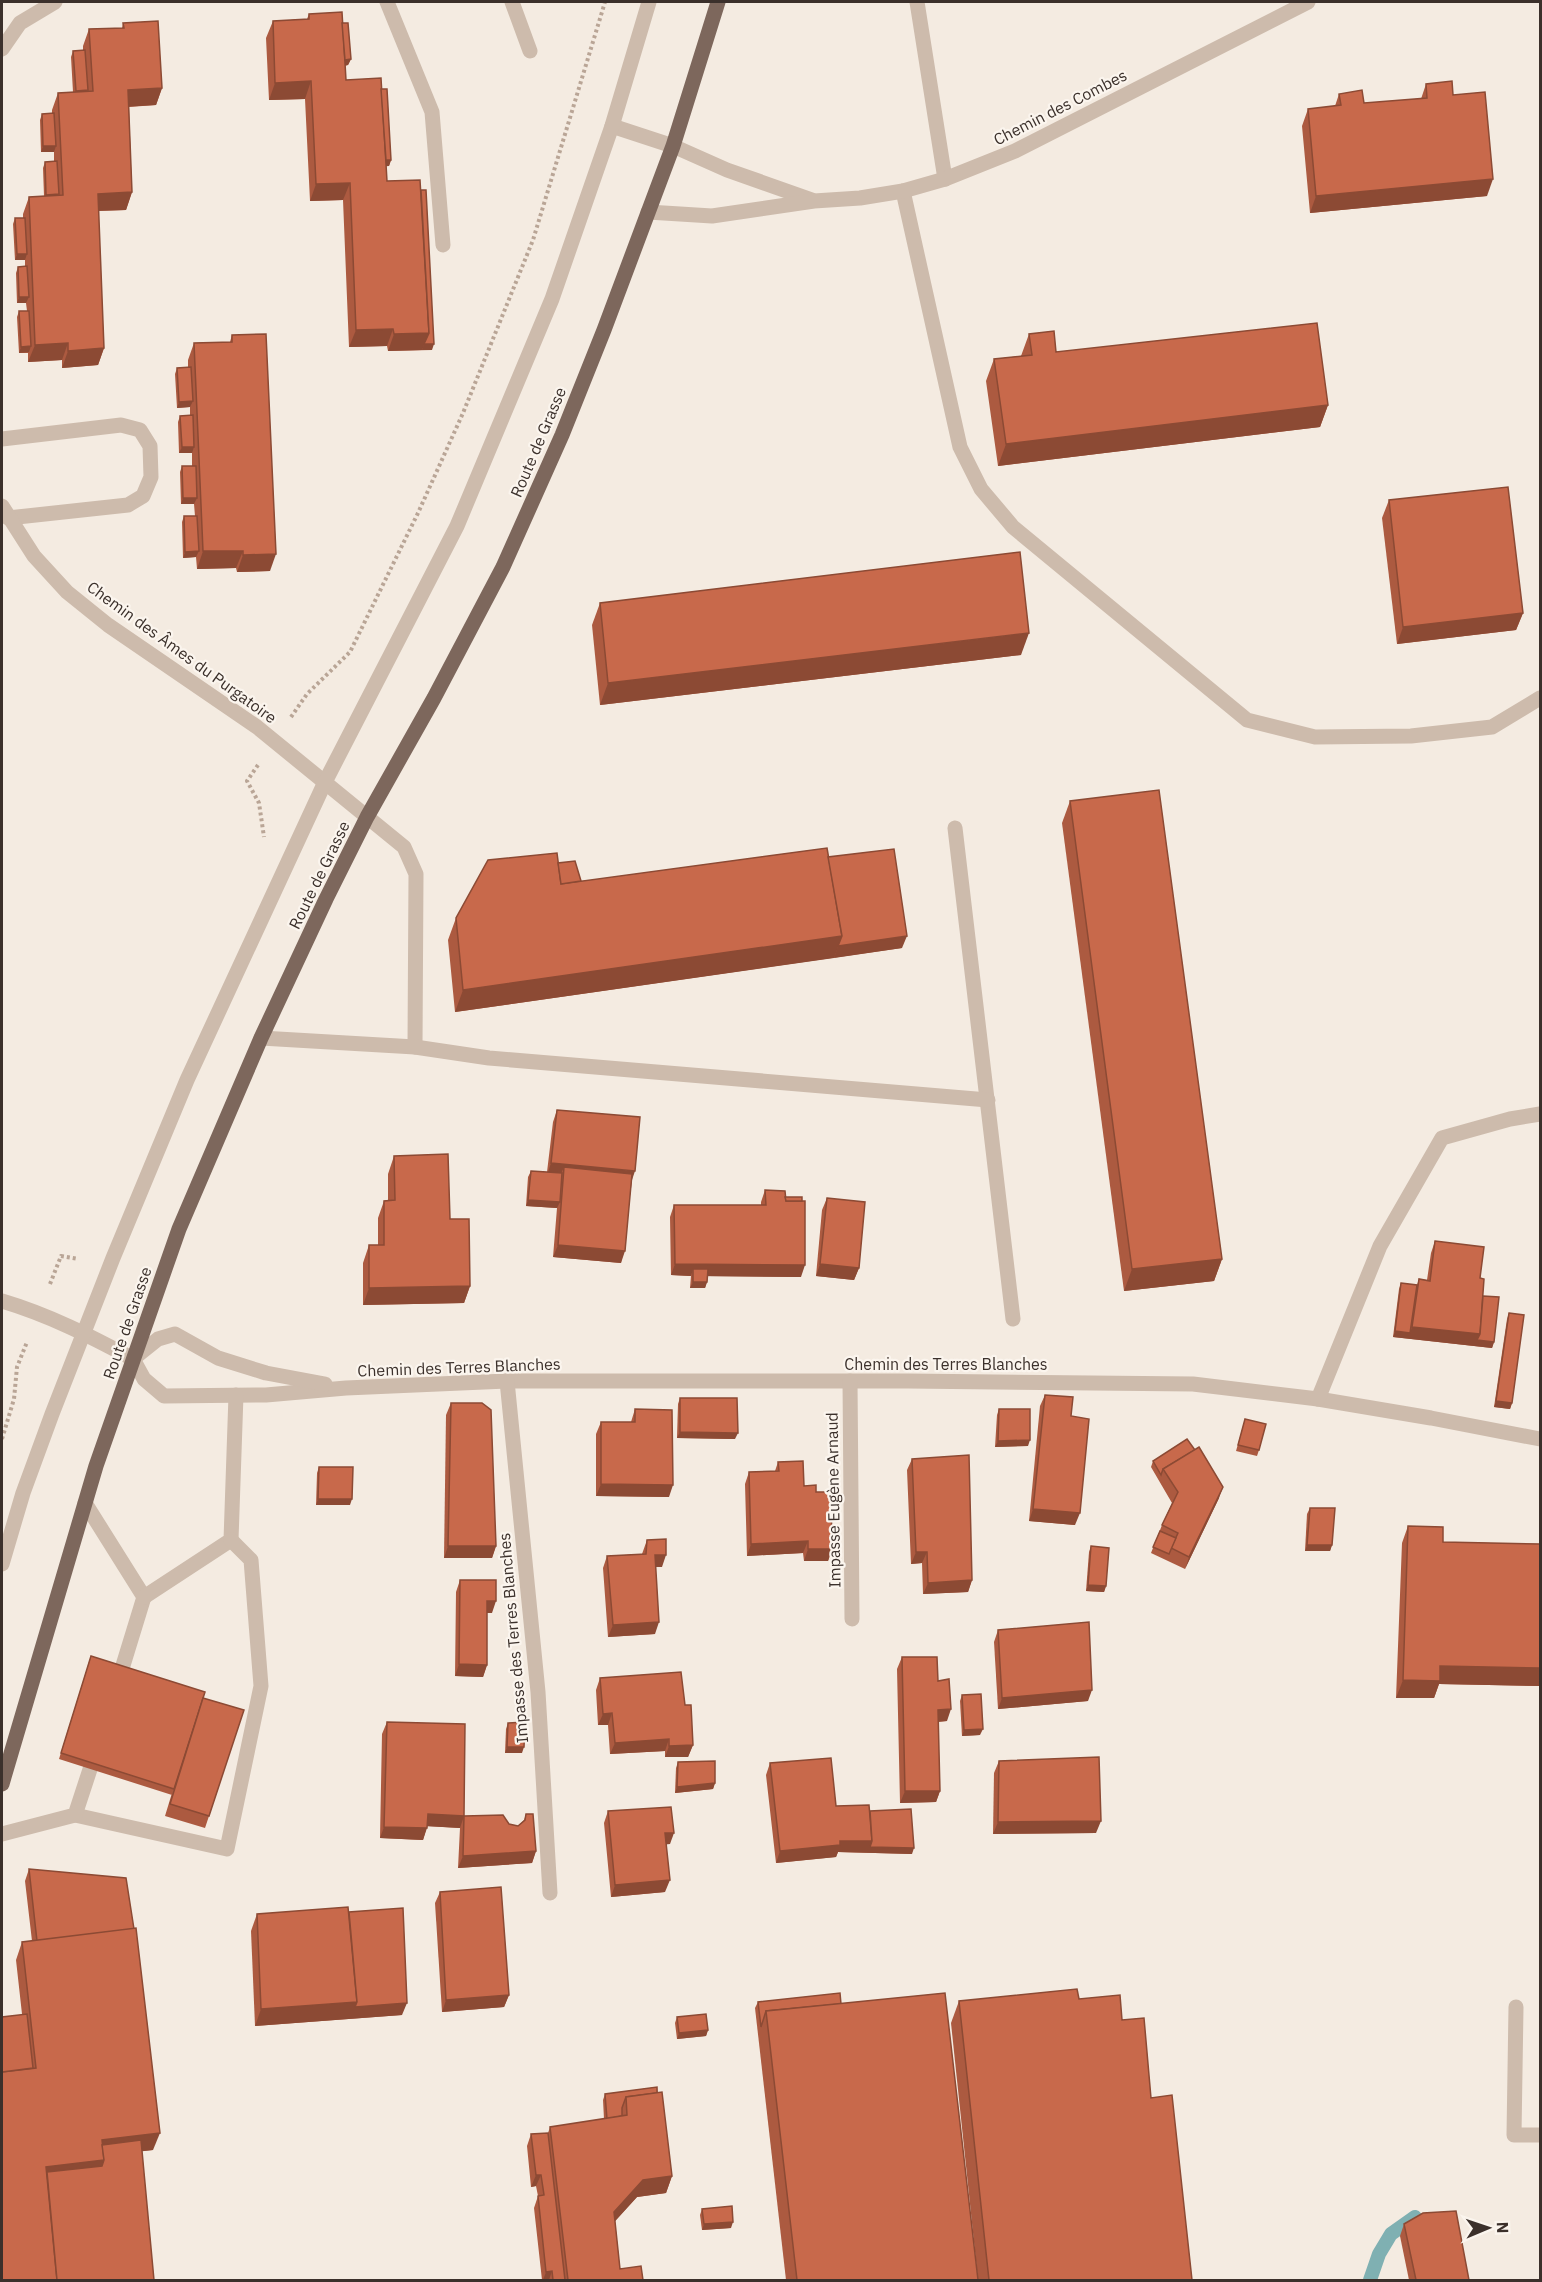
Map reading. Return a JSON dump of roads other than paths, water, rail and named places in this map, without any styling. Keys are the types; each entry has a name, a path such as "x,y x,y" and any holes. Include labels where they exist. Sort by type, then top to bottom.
{"main road":[{"name":"Route de Grasse","path":"2,1784 85,1503 179,1229 261,1038 326,899 367,817 434,698 503,567 562,435 673,146 718,2"}],"street":[{"path":"2,49 20,23 55,2"},
{"path":"387,2 432,112 443,245"},
{"path":"512,2 530,51"},
{"path":"2,1564 23,1493 84,1333 187,1080 325,782 457,526 552,299 612,126 649,2"},
{"path":"917,2 945,179"},
{"name":"Chemin des Combes","path":"648,212 712,216 814,201 860,198 903,191 945,179 1015,151 1308,2"},
{"name":"Chemin des Combes","path":"612,126 673,146 727,170 814,201"},
{"path":"903,191 960,447 981,489 1013,527 1247,720 1315,737 1411,736 1492,727 1540,698"},
{"path":"2,439 121,425 140,430 150,446 151,477 143,496 128,505 5,512"},
{"name":"Chemin des Âmes du Purgatoire","path":"5,512 34,556 67,592 108,625 257,727 404,847 416,874 415,1047"},
{"path":"955,828 1013,1318"},
{"path":"261,1038 415,1047 489,1058 988,1100"},
{"path":"1318,1399 1380,1246 1442,1138 1510,1119 1540,1114"},
{"path":"2,1301 39,1312 133,1359"},
{"name":"Chemin des Terres Blanches","path":"346,1388 256,1370 218,1358 175,1334 158,1339 133,1359 144,1379 164,1396 266,1395 346,1388 507,1381 1193,1384 1318,1399 1540,1439"},
{"name":"Impasse des Terres Blanches","path":"507,1381 538,1692 550,1893"},
{"name":"Impasse Eugène Arnaud","path":"850,1382 852,1619"},
{"path":"2,1834 75,1815 227,1849 261,1686 251,1560 231,1540 236,1395"},
{"path":"85,1503 144,1598"},
{"path":"113,1695 144,1598 231,1540"},
{"path":"75,1815 100,1739"},
{"path":"1516,2007 1514,2135 1540,2135"}],"waterway":[{"path":"1370,2280 1379,2254 1391,2234 1415,2217"}]}
